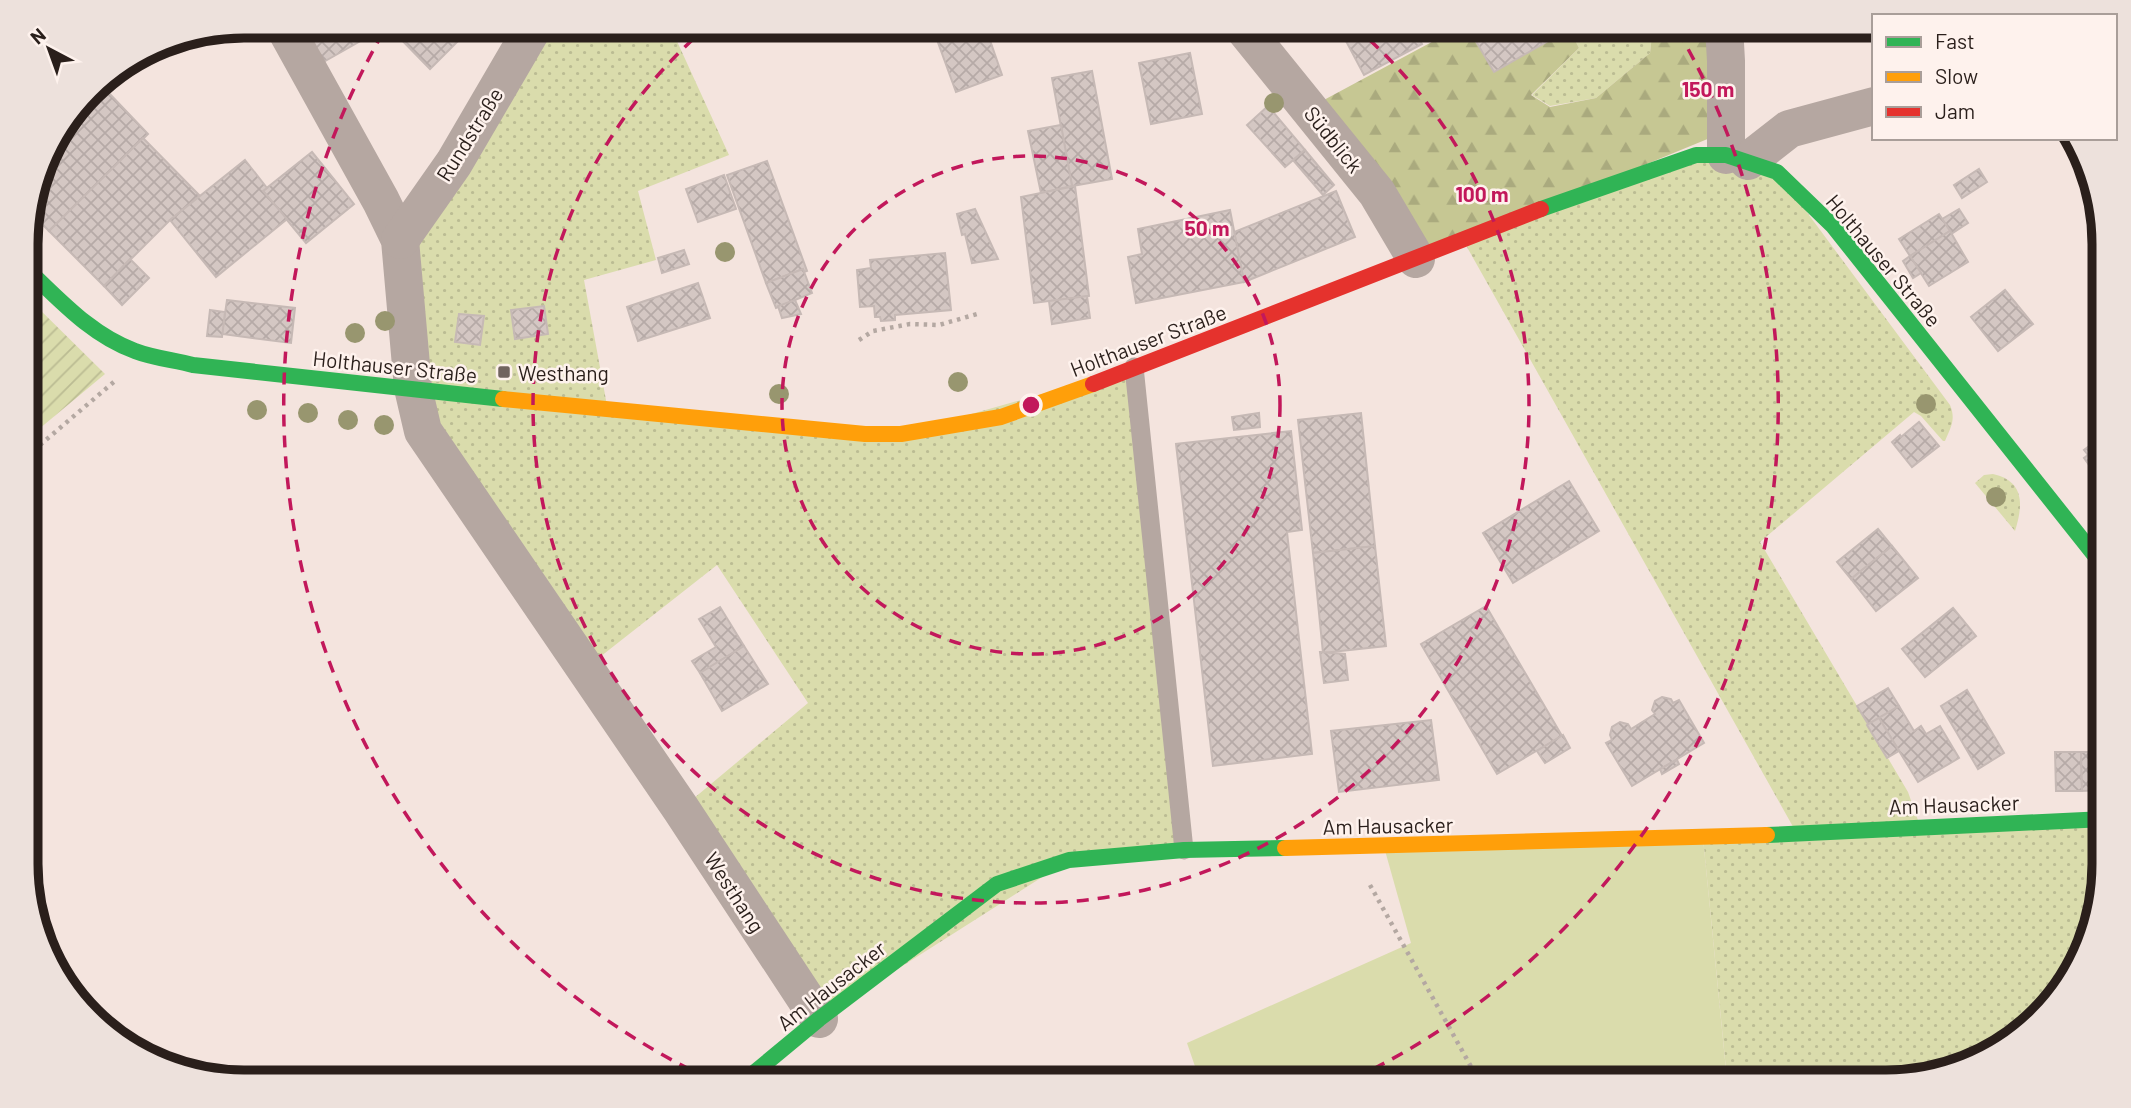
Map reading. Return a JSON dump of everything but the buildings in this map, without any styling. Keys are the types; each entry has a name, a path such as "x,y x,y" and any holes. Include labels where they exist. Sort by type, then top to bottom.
{"street":[{"name":"Westhang","path":"291,38 400,240 413,388 424,431 681,809 819,1019"},
{"name":"Rundstraße","path":"400,240 454,163 527,38"},
{"name":"Südblick","path":"1252,38 1377,193 1416,259"},
{"path":"1725,38 1737,158 1789,128 1872,107"},
{"name":"Holthauser Straße","path":"39,280 78,318 111,340 135,351 193,365 608,411 865,434 901,434 1001,417 1054,399 1590,191 1696,155 1737,158 1777,172 1833,226 2092,552"},
{"name":"Am Hausacker","path":"758,1070 819,1019 997,884 1069,860 1184,850 1372,848 1690,838 2092,820"}],"lane":[{"path":"1134,367 1184,850"}],"path":[{"path":"859,340 873,331 910,324 939,325 977,314"},
{"path":"39,446 114,383 135,351"},
{"path":"1370,884 1472,1069"}],"green space":[{"path":"526,38 675,38 729,155 638,191 656,260 584,280 608,411 901,434 1134,368 1184,850 1069,860 819,1019 681,809 808,703 717,565 591,664 423,431 400,240"},
{"path":"1439,38 1474,38 1494,72 1553,38 1574,38 1579,48 1531,95 1550,107 1596,98 1650,53 1652,38 1724,38 1727,131 1416,259 1309,108"},
{"path":"1574,38 1652,38 1650,53 1596,98 1550,106 1532,95 1579,48"},
{"path":"1696,155 1777,172 1950,405 1952,423 1945,441 1914,412 1760,542 1908,792 1920,826 2092,819 2091,890 2077,942 2058,978 2041,999 2001,1035 1953,1059 1927,1066 1900,1069 1726,1069 1703,838 1796,832 1463,240"},
{"path":"39,309 105,374 39,429"},
{"path":"1993,474 2011,482 2019,496 2015,531 1975,483 1984,475"},
{"path":"1703,838 1726,1069 1479,1069 1478,1067 1472,1069 1196,1069 1187,1043 1411,943 1384,847"}],"traffic: fast":[{"path":"1541,209 1696,155 1726,155 1777,172 1833,226 2092,552"},
{"path":"39,280 104,336 149,355 193,365 503,399"},
{"path":"1767,835 2092,820"},
{"path":"758,1070 819,1019 997,884 1069,860 1184,850 1285,848"}],"traffic: slow":[{"path":"503,399 865,434 901,434 1001,417 1093,384"},
{"path":"1285,848 1767,835"}],"traffic: jam":[{"path":"1093,384 1541,209"}],"place":[{"name":"Westhang","path":"504,372"}]}
